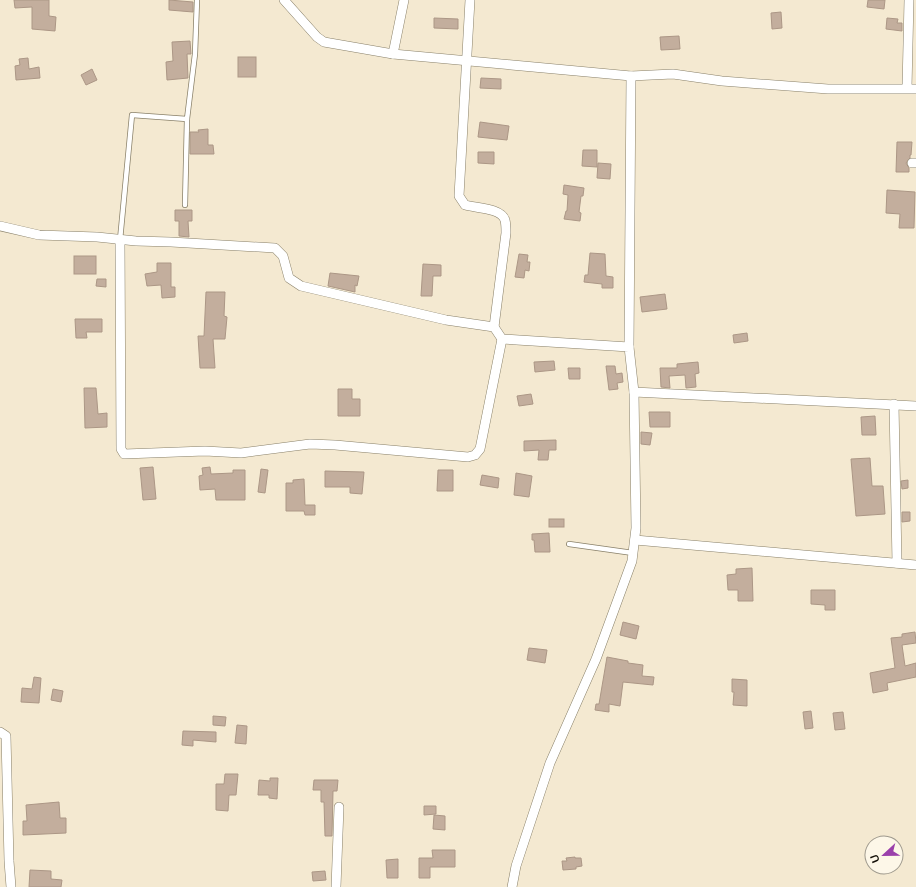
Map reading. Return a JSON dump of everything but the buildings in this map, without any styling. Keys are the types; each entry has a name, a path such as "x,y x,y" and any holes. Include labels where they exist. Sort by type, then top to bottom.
{"street":[{"path":"284,0 317,37 324,42 393,54 631,76 673,74 722,81 828,89 911,88 909,0"},
{"path":"393,54 404,0"},
{"path":"120,240 121,449 124,454 205,451 241,453 310,444 468,457 476,455 480,449 502,339 494,328 506,233 505,221 502,215 495,211 465,205 458,196 470,0"},
{"path":"512,887 516,866 550,763 596,658 630,567 635,540 634,392 629,347 631,76"},
{"path":"0,226 40,235 275,248 283,256 289,278 301,286 446,320 494,328"},
{"path":"502,339 629,347"},
{"path":"634,392 916,406"},
{"path":"894,404 897,563"},
{"path":"635,540 916,565"},
{"path":"0,732 6,736 9,861 12,887"},
{"path":"336,887 339,807"}],"lane":[{"path":"185,205 188,119 195,54 197,0"},
{"path":"120,240 132,115 188,119"},
{"path":"569,544 633,553"}]}
